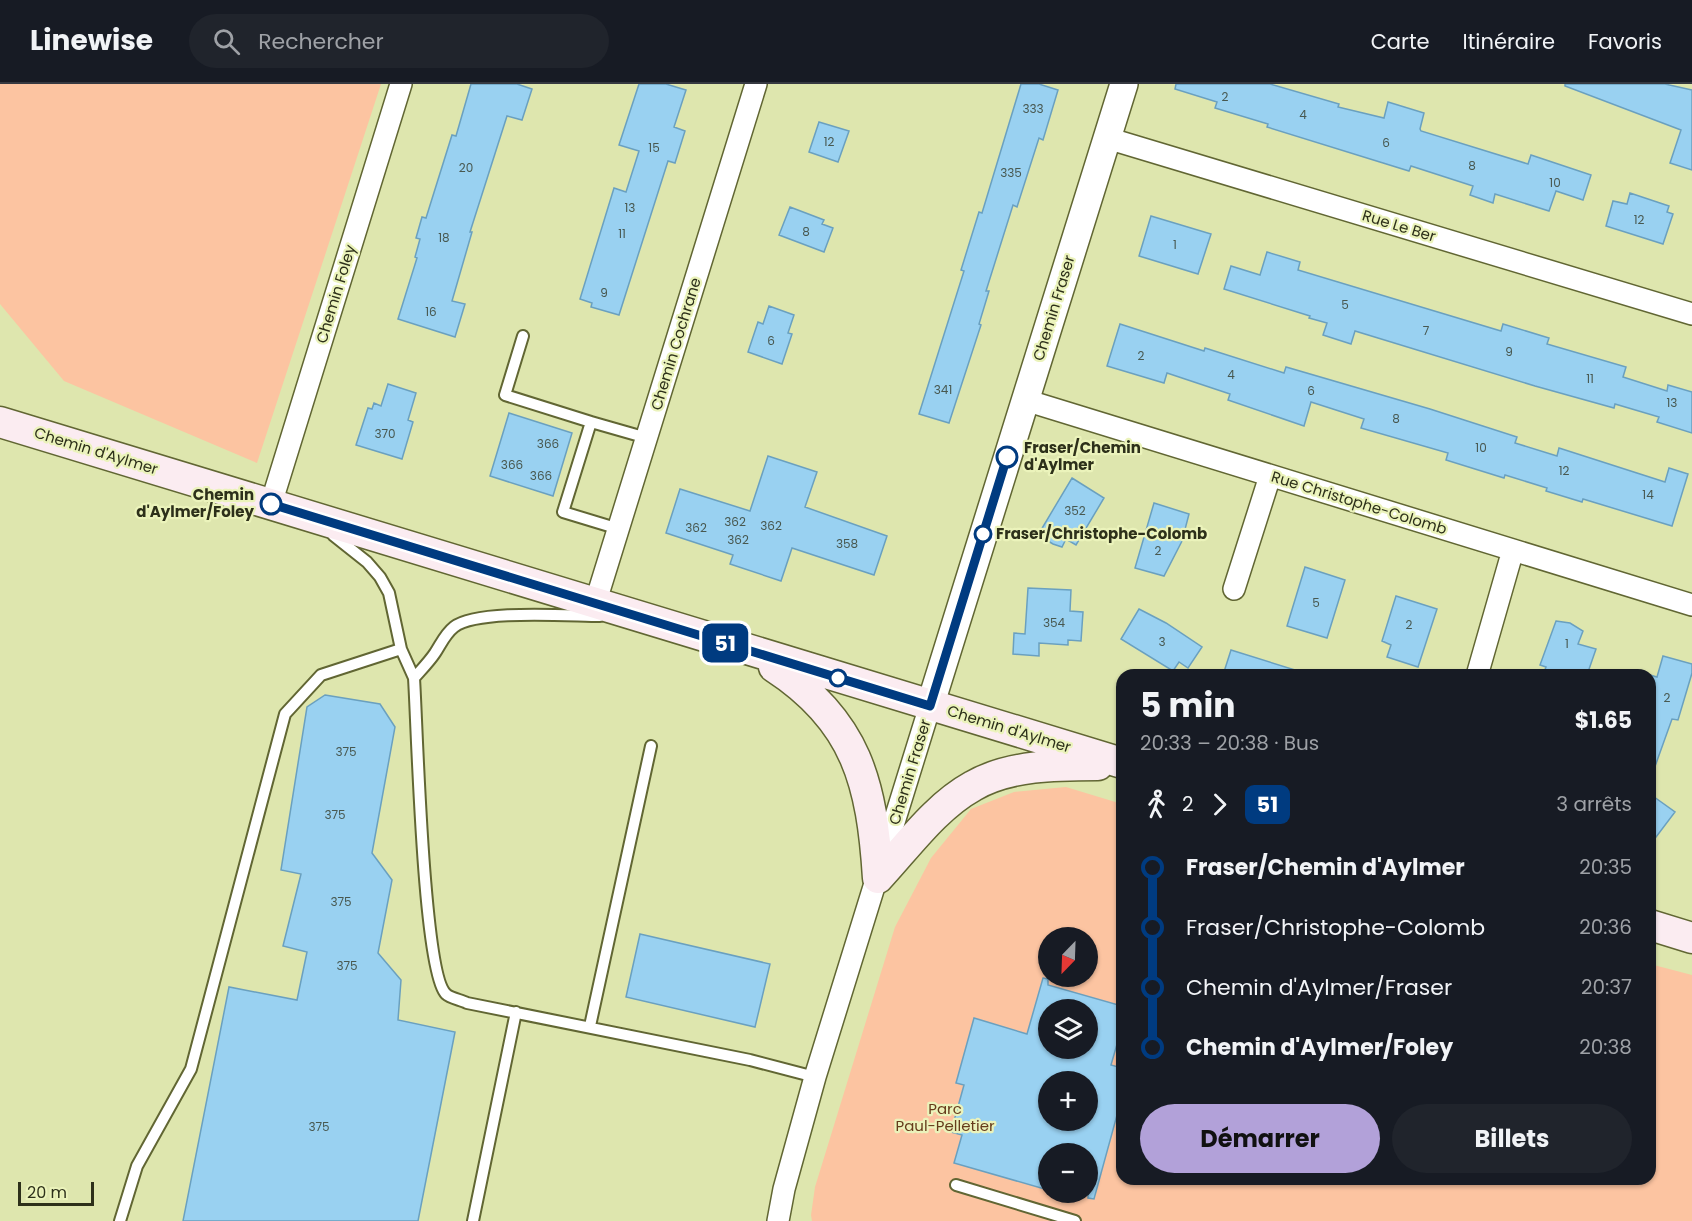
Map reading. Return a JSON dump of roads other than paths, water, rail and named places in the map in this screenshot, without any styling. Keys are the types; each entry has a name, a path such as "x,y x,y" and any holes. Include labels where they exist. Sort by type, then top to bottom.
{"main road":[{"name":"Chemin d'Aylmer","path":"0,422 1116,762"},
{"path":"749,651 796,681 818,701 838,724 851,746 870,802 878,878"},
{"path":"878,878 932,820 973,785 996,776 1023,770 1061,765 1116,764"},
{"path":"1656,927 1692,938"}],"street":[{"name":"Chemin Foley","path":"271,504 401,84"},
{"name":"Chemin Cochrane","path":"595,604 756,84"},
{"name":"Chemin Fraser","path":"778,1221 784,1189 815,1077 1124,84"},
{"name":"Rue Le Ber","path":"1107,138 1692,314"},
{"name":"Rue Christophe-Colomb","path":"1025,400 1692,605"},
{"path":"1233,589 1270,476"},
{"path":"1479,669 1513,550"}],"lane":[{"path":"523,336 505,395 647,438"},
{"path":"591,422 563,512 619,529"},
{"path":"307,515 345,543 380,577 389,593 401,649 414,678 428,922 438,980 446,994 467,1003 591,1026 750,1060 815,1077"},
{"path":"414,678 455,626 467,621 498,617 636,616"},
{"path":"120,1221 137,1166 190,1069 285,714 321,675 401,649"},
{"path":"591,1026 651,746"},
{"path":"473,1221 516,1012"},
{"path":"956,1185 1075,1221"}],"place":[{"name":"Fraser/Chemin d'Aylmer","path":"1007,457"},
{"name":"Chemin d'Aylmer/Foley","path":"271,504"},
{"name":"Fraser/Christophe-Colomb","path":"983,534"}],"park label":[{"name":"Parc Paul-Pelletier","path":"945,1118"}]}
